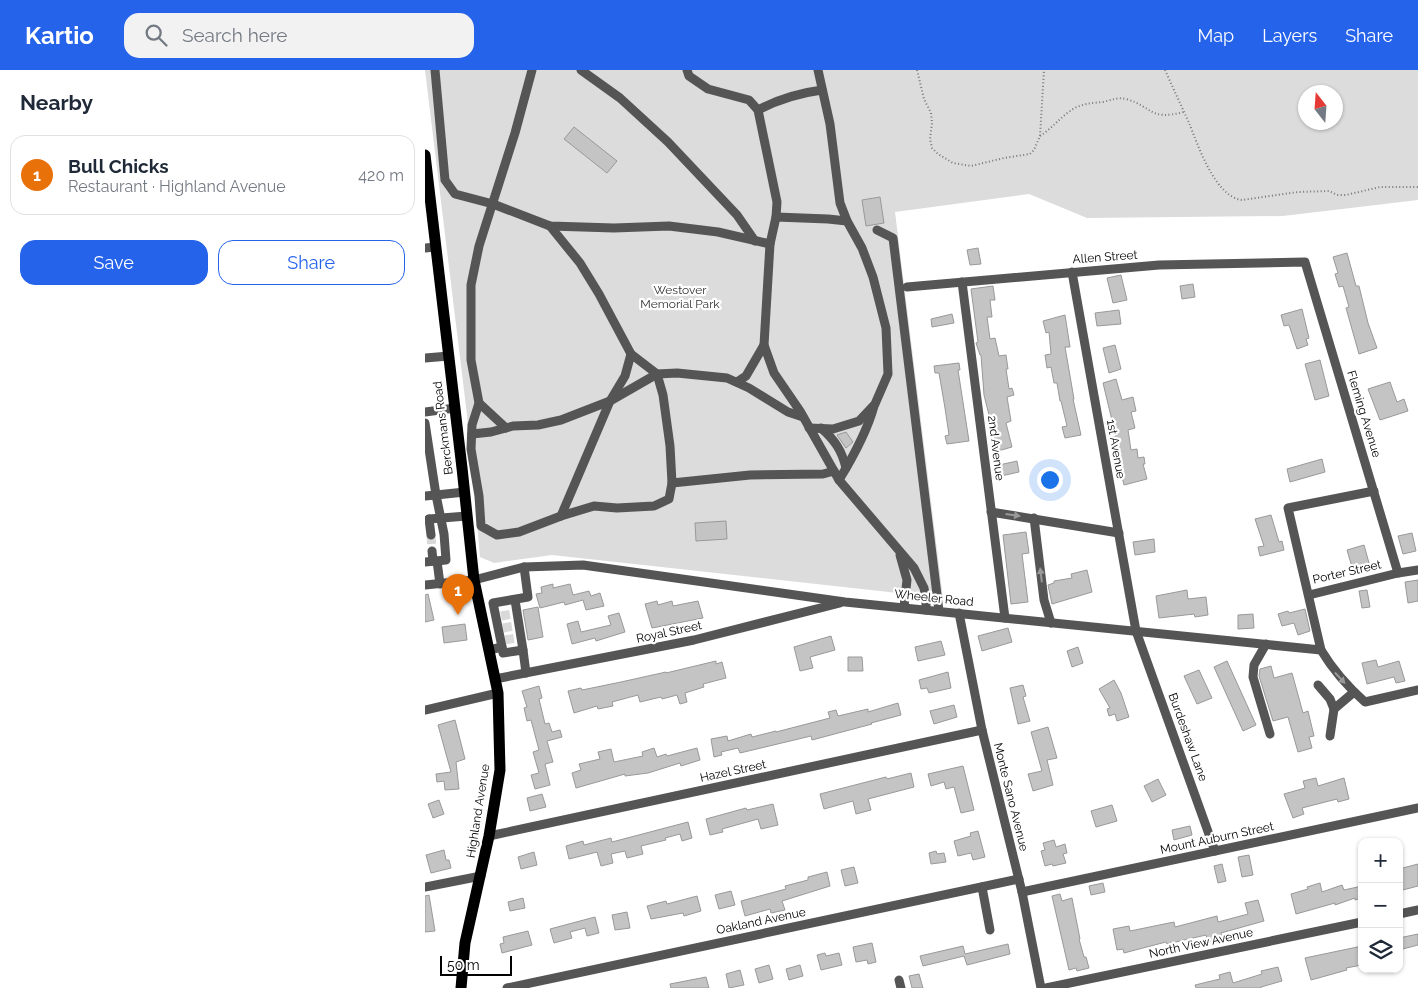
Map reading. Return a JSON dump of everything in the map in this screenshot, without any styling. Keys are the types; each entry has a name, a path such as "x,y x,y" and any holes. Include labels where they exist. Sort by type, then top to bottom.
{"main road":[{"name":"Berckmans Road","path":"425,155 430,248 449,356 474,580"},
{"name":"Highland Avenue","path":"461,988 465,943 481,876 500,770 499,692 474,580"}],"street":[{"path":"435,70 445,180 455,194 493,204 550,226 613,228 669,226 718,232 770,244"},
{"path":"532,70 515,133 479,246 471,285 471,360 479,403 472,425 471,448 479,496 481,526 497,535 519,532 594,506 617,508 653,506 669,499 672,483 670,446 664,404 657,374 631,354 580,263 550,226"},
{"path":"581,70 620,98 667,142 737,215 755,241"},
{"path":"687,70 689,76 708,89 749,100 758,110 777,202 770,244 764,344 774,372 803,416 837,476 914,568 924,588 927,599 926,610"},
{"path":"672,483 750,475 823,474 837,476 846,468 871,418 887,374 886,328 873,277 862,248 847,221 840,203 830,124 818,70"},
{"path":"758,110 796,94 822,90"},
{"path":"776,217 847,221"},
{"path":"877,230 893,238 939,611"},
{"name":"Allen Street","path":"907,286 1159,265 1305,262"},
{"name":"Fleming Avenue","path":"1305,262 1398,573"},
{"name":"1st Avenue","path":"1072,272 1136,631"},
{"name":"2nd Avenue","path":"962,282 1005,618"},
{"path":"737,382 745,376 764,344"},
{"path":"561,516 610,401 625,376 631,354"},
{"path":"425,358 449,356"},
{"path":"472,434 491,432 513,426 538,425 561,420 610,401 657,374 703,375 727,378 749,388 788,412 803,416"},
{"path":"479,403 505,428"},
{"path":"809,428 833,429 859,421 875,404"},
{"path":"425,412 455,408"},
{"path":"425,423 439,518 444,534 446,560 432,561"},
{"path":"821,428 838,446 843,454 846,468"},
{"path":"1309,594 1288,508 1374,491"},
{"path":"425,496 465,492"},
{"path":"991,512 1119,533"},
{"path":"428,532 429,519 467,516"},
{"path":"1034,518 1044,600 1051,622"},
{"path":"429,552 440,584"},
{"path":"899,552 907,580 904,607"},
{"name":"Wheeler Road","path":"425,585 474,580 524,567 583,565 845,602 1321,650"},
{"path":"523,650 503,653 499,617 493,603 528,597 524,567"},
{"name":"Porter Street","path":"1321,650 1309,594 1418,570"},
{"path":"515,600 515,614 526,673"},
{"name":"Royal Street","path":"495,679 694,640 845,602"},
{"name":"Monte Sano Avenue","path":"959,612 982,730 1022,892 1041,988"},
{"name":"Burdeshaw Lane","path":"1136,631 1215,851"},
{"path":"489,650 503,643"},
{"path":"1266,644 1254,665 1253,677 1269,734"},
{"path":"1321,650 1333,670 1365,702 1418,690"},
{"path":"1318,685 1330,699 1334,709 1330,736"},
{"path":"425,710 499,692"},
{"path":"1334,709 1354,692"},
{"name":"Hazel Street","path":"489,836 982,730"},
{"name":"Mount Auburn Street","path":"1022,892 1418,808"},
{"path":"425,887 481,876"},
{"name":"Oakland Avenue","path":"507,988 1019,879"},
{"path":"982,887 990,930"},
{"path":"1403,913 1418,910"},
{"name":"North View Avenue","path":"1046,988 1358,923"}],"path":[{"path":"917,70 924,99 931,114 930,139 932,148 945,158 961,165 971,166 1030,154 1038,145 1044,70"},
{"path":"1165,70 1207,166 1219,184 1234,199 1242,200 1298,192 1329,191 1337,195 1346,195 1380,187 1418,187"},
{"path":"1040,136 1051,129 1071,110 1092,102 1119,98 1158,115 1168,116 1184,112"}],"green space":[{"name":"Westover Memorial Park","path":"425,70 1418,70 1418,200 1283,216 1087,218 1029,194 895,212 943,598 552,555 494,563 480,557 467,415"}],"building":[{"path":"574,127 617,161 607,173 564,139"},
{"path":"880,197 884,223 866,226 862,200"},
{"path":"978,248 981,264 970,265 967,250"},
{"path":"1347,253 1356,286 1359,286 1368,323 1377,348 1359,354 1346,308 1349,307 1343,286 1339,287 1335,274 1338,273 1333,257"},
{"path":"1121,275 1127,300 1113,303 1107,278"},
{"path":"1193,284 1195,297 1182,299 1180,286"},
{"path":"993,286 995,300 990,300 992,317 987,317 990,339 995,338 999,356 1006,355 1009,389 1012,388 1014,395 1007,397 1011,421 1006,423 1012,447 998,451 984,395 981,355 976,343 978,342 971,289"},
{"path":"1302,309 1309,338 1306,339 1308,345 1297,349 1289,325 1284,326 1281,315"},
{"path":"1119,310 1121,324 1097,326 1095,313"},
{"path":"952,314 954,323 932,327 931,319"},
{"path":"1065,315 1070,347 1065,347 1081,435 1065,438 1062,427 1067,426 1057,383 1054,383 1051,367 1047,368 1045,355 1051,354 1049,332 1046,333 1043,321"},
{"path":"1115,345 1121,369 1109,373 1103,348"},
{"path":"1320,360 1329,396 1315,400 1305,364"},
{"path":"959,363 960,370 958,370 969,441 947,444 945,436 949,435 945,408 939,373 935,373 934,366"},
{"path":"1116,379 1122,400 1133,397 1136,411 1131,412 1135,428 1128,430 1131,450 1137,449 1138,458 1144,457 1145,464 1143,464 1147,479 1124,485 1120,469 1118,470 1112,437 1116,437 1103,383"},
{"path":"1390,382 1397,402 1404,399 1408,411 1380,420 1368,389"},
{"path":"846,432 853,442 846,448 837,435"},
{"path":"1322,459 1325,472 1290,482 1287,469"},
{"path":"1017,461 1019,472 1001,476 999,465"},
{"path":"1271,515 1279,542 1282,541 1284,550 1260,556 1258,547 1264,546 1255,519"},
{"path":"726,521 727,539 696,541 695,523"},
{"path":"1026,532 1029,553 1022,554 1028,602 1011,604 1003,535"},
{"path":"1412,533 1416,551 1403,554 1398,536"},
{"path":"1154,539 1155,552 1135,555 1133,542"},
{"path":"1364,545 1369,563 1352,567 1347,550"},
{"path":"1087,570 1092,592 1052,604 1048,585 1054,583 1054,581 1072,578 1071,574"},
{"path":"1418,580 1418,601 1408,603 1405,582"},
{"path":"553,584 553,588 570,584 573,595 589,591 591,596 600,593 604,606 586,610 583,600 565,605 564,602 540,608 536,594 542,593 541,587"},
{"path":"1187,590 1188,599 1206,597 1208,615 1195,617 1194,614 1159,618 1156,596"},
{"path":"1367,590 1370,607 1362,608 1359,591"},
{"path":"428,594 434,620 425,622 425,595"},
{"path":"657,601 658,605 672,601 673,606 698,601 703,618 652,628 645,604"},
{"path":"538,607 543,637 528,640 523,610"},
{"path":"1305,609 1310,631 1298,635 1294,623 1282,626 1278,614"},
{"path":"619,613 625,632 596,641 595,638 572,644 567,624 578,621 581,632 611,625 608,616"},
{"path":"1253,614 1254,628 1238,629 1238,615"},
{"path":"465,624 467,640 444,643 442,627"},
{"path":"1008,628 1012,642 982,651 978,636"},
{"path":"831,636 835,650 810,657 813,668 800,671 794,647"},
{"path":"941,641 945,655 918,661 915,647"},
{"path":"1078,647 1083,663 1072,667 1067,651"},
{"path":"848,657 862,657 863,671 848,671"},
{"path":"1376,660 1378,667 1399,661 1405,681 1396,683 1394,677 1367,684 1362,663"},
{"path":"716,661 716,664 722,662 726,678 703,684 704,687 685,693 687,702 680,704 677,695 640,702 638,695 612,702 613,706 598,709 597,706 574,713 568,691 581,688 582,690 666,673"},
{"path":"1227,661 1256,725 1243,731 1214,667"},
{"path":"1271,666 1274,678 1292,673 1303,713 1308,711 1314,736 1309,737 1312,748 1298,752 1288,717 1273,721 1259,676 1260,669"},
{"path":"1199,670 1212,698 1197,704 1184,676"},
{"path":"948,672 951,688 929,693 927,688 921,689 919,680"},
{"path":"1114,680 1121,693 1129,717 1117,721 1115,714 1109,716 1107,709 1110,708 1099,689"},
{"path":"1023,685 1026,696 1023,697 1030,721 1018,724 1010,688"},
{"path":"539,686 542,698 539,699 545,724 549,723 552,732 560,730 562,737 547,741 553,762 545,764 550,785 535,789 531,775 539,773 533,752 539,750 531,720 527,721 524,708 527,707 522,691"},
{"path":"898,703 901,715 872,724 812,740 811,736 740,753 738,748 721,752 722,755 714,757 711,739 727,736 728,741 751,734 752,737 830,718 828,712 836,710 838,716 868,709 868,712"},
{"path":"954,705 957,717 934,724 930,711"},
{"path":"455,720 465,759 456,762 459,789 445,790 444,781 437,782 436,774 451,772 438,725"},
{"path":"1048,727 1057,758 1047,760 1053,785 1033,791 1028,774 1042,771 1031,732"},
{"path":"654,748 657,757 697,748 700,760 681,766 680,763 648,773 625,776 625,774 576,788 572,773 581,770 579,764 600,759 598,752 611,749 614,762 643,756 642,752"},
{"path":"963,766 974,810 961,813 954,787 946,789 944,782 931,786 928,774"},
{"path":"911,773 914,787 868,799 871,810 856,814 853,801 824,809 820,794 886,777 887,779"},
{"path":"1316,778 1318,786 1344,778 1349,799 1338,802 1337,799 1302,808 1304,814 1293,818 1284,794 1305,788 1303,781"},
{"path":"1158,779 1166,795 1152,802 1144,786"},
{"path":"542,794 546,807 530,811 527,798"},
{"path":"439,800 444,814 433,818 428,804"},
{"path":"773,804 778,825 761,829 758,819 722,829 723,832 710,835 706,819 746,808 747,810"},
{"path":"1112,805 1117,821 1096,827 1091,811"},
{"path":"688,822 692,838 682,841 680,834 665,838 666,840 641,846 643,854 627,858 625,851 611,854 613,863 601,866 597,852 569,859 566,846 583,841 584,845 611,838 612,842"},
{"path":"1190,826 1192,835 1174,840 1172,830"},
{"path":"978,831 985,857 973,860 971,853 958,856 954,841 971,836 970,833"},
{"path":"1054,840 1056,847 1065,844 1067,853 1063,854 1066,863 1045,866 1041,851 1045,850 1043,843"},
{"path":"444,850 446,860 449,860 451,868 431,873 426,855"},
{"path":"936,851 937,854 944,853 946,862 931,864 929,853"},
{"path":"534,852 537,865 521,869 518,857"},
{"path":"1249,855 1253,875 1242,877 1238,857"},
{"path":"1222,864 1226,881 1218,883 1214,866"},
{"path":"1418,864 1418,886 1403,890 1403,868"},
{"path":"854,867 858,883 845,886 841,870"},
{"path":"827,872 830,886 782,901 785,910 771,913 770,909 745,916 741,901 786,889 785,886 808,880 808,877"},
{"path":"1103,883 1105,892 1091,895 1089,886"},
{"path":"1320,883 1322,892 1342,885 1344,890 1358,887 1358,899 1355,900 1355,898 1335,905 1335,903 1296,914 1291,894 1308,889 1307,887"},
{"path":"731,891 735,905 719,909 715,895"},
{"path":"1060,894 1062,901 1072,898 1079,939 1089,968 1077,971 1076,968 1069,970 1052,896"},
{"path":"429,895 435,931 425,932 425,896"},
{"path":"697,896 701,911 684,916 683,913 651,919 647,906 666,901 667,904"},
{"path":"523,898 525,908 510,911 508,902"},
{"path":"1258,900 1264,921 1221,933 1222,938 1208,942 1206,935 1167,944 1166,942 1124,953 1123,949 1117,950 1113,929 1129,926 1130,931 1174,922 1175,927 1217,916 1218,922 1248,914 1245,903"},
{"path":"627,912 630,928 615,930 612,915"},
{"path":"595,917 599,933 587,936 585,928 570,932 572,938 554,943 550,929"},
{"path":"528,931 532,945 502,953 500,944 504,943 503,937"},
{"path":"1418,934 1418,945 1403,949 1403,937"},
{"path":"872,943 876,962 868,964 867,960 856,962 853,947"},
{"path":"1008,944 1010,954 967,965 964,956 923,966 920,956 963,946 965,954"},
{"path":"1358,947 1358,966 1311,980 1305,958"},
{"path":"825,953 826,956 839,953 842,965 821,970 817,955"},
{"path":"769,965 773,979 759,983 755,969"},
{"path":"800,965 803,976 789,980 786,969"},
{"path":"1278,967 1282,981 1261,988 1196,988 1195,985 1220,979 1219,975 1230,972 1233,983 1262,974 1261,971"},
{"path":"740,970 744,985 729,988 726,974"},
{"path":"919,974 923,988 912,988 909,976"},
{"path":"706,977 709,988 671,988 670,984"}],"tunnel":[{"path":"431,535 432,551"},
{"path":"501,616 512,614"},
{"path":"503,628 514,626"},
{"path":"505,640 517,638"}],"place":[{"name":"Bull Chicks","path":"458,615"}]}
